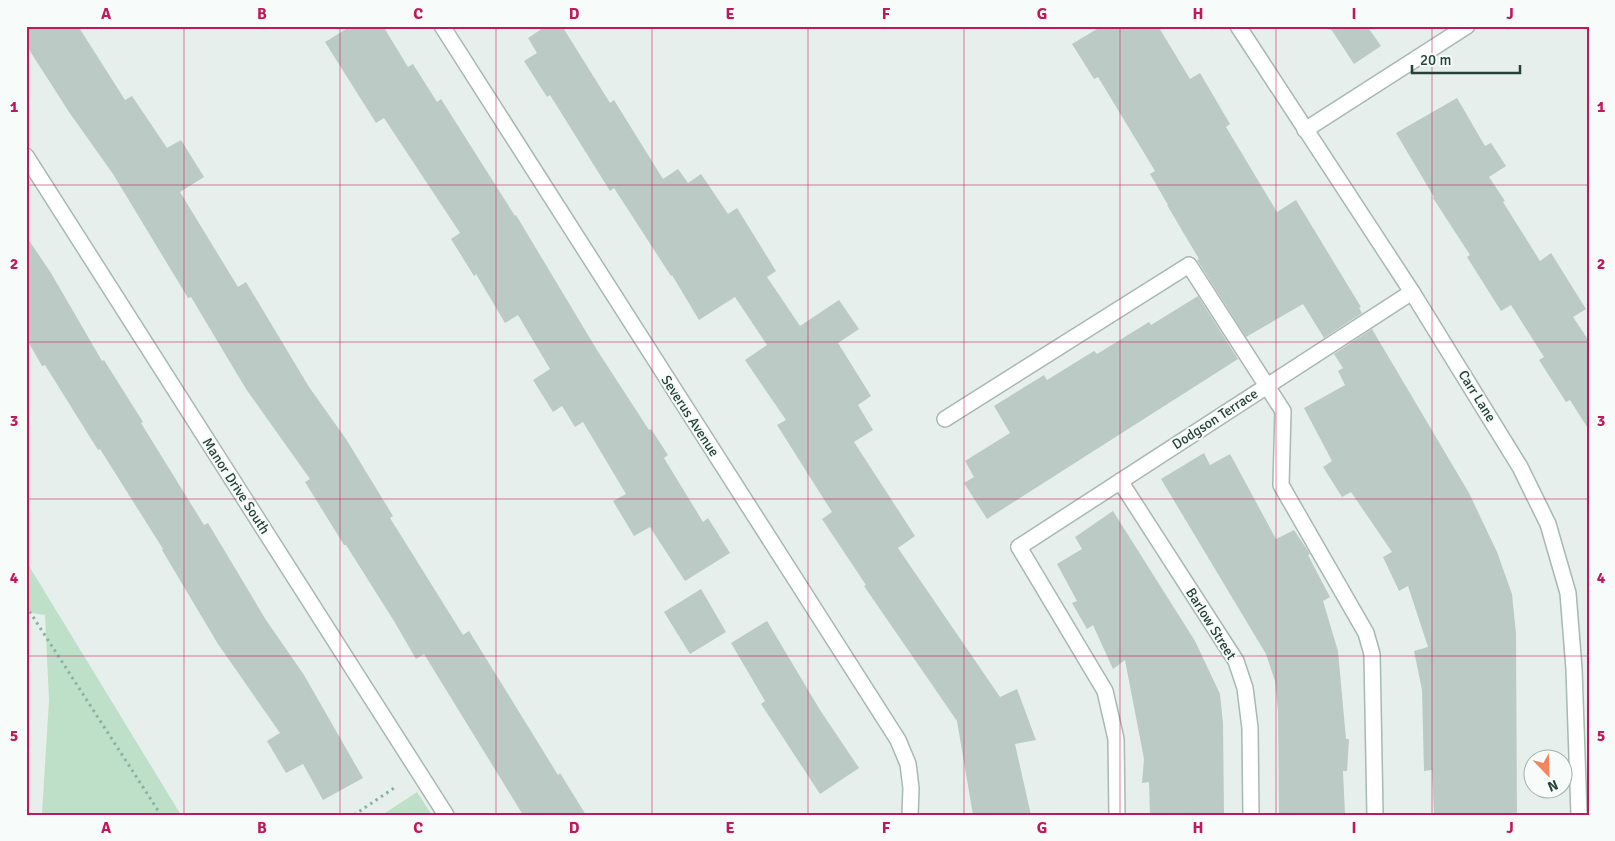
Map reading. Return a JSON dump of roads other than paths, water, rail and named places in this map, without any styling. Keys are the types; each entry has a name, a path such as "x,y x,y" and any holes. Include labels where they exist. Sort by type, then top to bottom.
{"street":[{"name":"Severus Avenue","path":"442,26 898,740 908,764 911,788 910,815"},
{"name":"Carr Lane","path":"1238,26 1412,292 1520,467 1548,524 1568,593 1574,669 1579,815"},
{"path":"1305,130 1467,26"},
{"name":"Manor Drive South","path":"26,156 446,815"},
{"path":"945,419 1189,265 1283,411 1281,485 1366,633 1372,654 1375,815"},
{"name":"Dodgson Terrace","path":"1117,815 1116,740 1105,690 1019,547 1412,292"},
{"name":"Barlow Street","path":"1120,481 1236,661 1245,688 1250,728 1251,815"}]}
